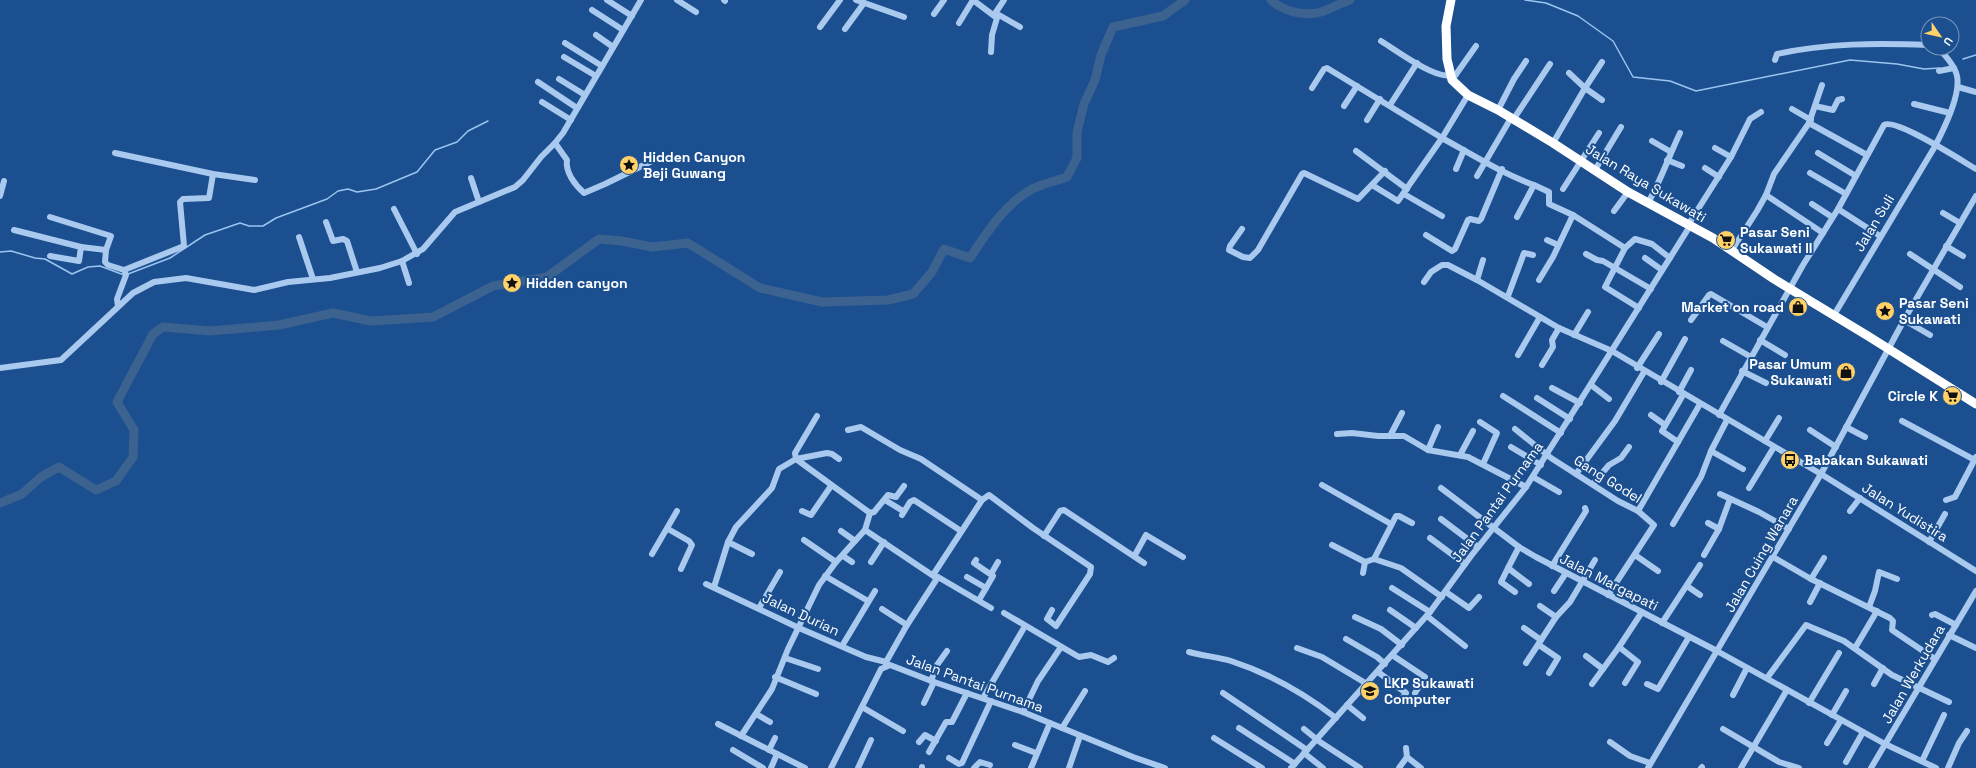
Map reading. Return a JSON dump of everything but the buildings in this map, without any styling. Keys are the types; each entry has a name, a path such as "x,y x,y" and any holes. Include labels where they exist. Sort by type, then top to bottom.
{"highway":[{"path":"1451,77 1446,42 1449,11 1452,0"},
{"name":"Jalan Raya Sukawati","path":"1451,77 1468,95 1498,110 1553,143 1628,192 1732,250 1790,289 1976,404"}],"street":[{"path":"607,0 632,16"},
{"path":"0,368 61,360 118,306 139,289 161,280 186,278 254,290 288,282 330,278 402,261 417,254 427,245 452,215 515,187 529,173 541,156 555,143 571,120 641,0"},
{"path":"677,0 696,12"},
{"path":"820,27 840,0"},
{"path":"856,0 904,17"},
{"path":"934,14 944,0"},
{"path":"959,23 973,0 995,16 1000,15 1020,27"},
{"path":"991,52 992,35 996,24 995,16 1004,0"},
{"path":"845,30 864,3"},
{"path":"592,10 623,30"},
{"path":"596,35 613,47"},
{"path":"1381,41 1432,72 1451,77 1476,46"},
{"path":"566,43 602,66"},
{"path":"1776,60 1777,54 1822,45 1884,43 1920,45"},
{"path":"1946,56 1954,68 1957,76 1958,87 1976,92"},
{"path":"564,57 596,76"},
{"path":"1498,110 1514,79 1526,61"},
{"path":"1553,143 1602,62"},
{"path":"1390,105 1417,63"},
{"path":"1477,176 1512,119 1550,64"},
{"path":"1312,88 1326,68 1390,105 1442,138 1502,169 1512,177 1550,193 1549,204 1573,214 1624,248"},
{"path":"1939,71 1954,68"},
{"path":"1569,73 1584,90 1602,100"},
{"path":"559,79 585,95"},
{"path":"538,82 578,108"},
{"path":"1732,250 1766,195 1774,174 1810,121 1822,85"},
{"path":"1344,106 1357,86"},
{"name":"Jalan Suli","path":"1834,315 1936,144 1950,113 1958,87"},
{"path":"1372,185 1396,202 1406,191 1442,138 1468,95"},
{"path":"1367,120 1380,99"},
{"path":"1815,106 1833,110 1838,100 1842,99"},
{"path":"542,102 571,120"},
{"path":"1914,104 1950,113"},
{"path":"1792,109 1868,155"},
{"name":"Jalan Pantai Purnama","path":"1293,766 1402,645 1444,595 1465,564 1526,487 1570,419 1689,225 1732,158 1750,119 1761,112"},
{"path":"1719,415 1767,327 1838,209 1882,128 1887,123 1916,133 1976,169"},
{"path":"1596,170 1621,127"},
{"path":"1563,188 1599,133"},
{"path":"1648,202 1660,181 1667,160 1680,133"},
{"path":"1652,141 1671,152"},
{"path":"555,143 567,160 566,166 569,174 584,193 652,161"},
{"path":"1715,148 1732,158"},
{"path":"1456,169 1464,150"},
{"path":"1356,151 1385,171 1406,191 1442,216"},
{"path":"115,153 213,174 255,180"},
{"path":"1818,153 1856,176"},
{"path":"1667,160 1682,166"},
{"path":"1705,168 1719,177"},
{"path":"1426,235 1452,251 1455,249 1468,220 1479,221 1482,219 1502,169"},
{"path":"1242,229 1230,246 1229,250 1250,258 1258,250 1303,173 1358,199 1385,171"},
{"path":"1810,173 1846,194"},
{"path":"50,217 110,236 112,238 106,250 106,263 124,270 184,246 180,202 183,199 209,198 213,174"},
{"path":"471,178 479,202"},
{"path":"0,196 4,181"},
{"path":"1517,217 1534,185"},
{"path":"1614,212 1628,192"},
{"path":"1766,195 1823,233"},
{"name":"Jalan Cuing Wanara","path":"1649,766 1821,474 1888,349 1934,270 1946,246 1960,223 1974,205 1976,196"},
{"path":"1812,204 1832,217"},
{"path":"394,209 417,254"},
{"path":"1838,209 1880,236"},
{"path":"1943,213 1960,223"},
{"path":"1539,280 1573,214"},
{"path":"326,222 333,241 343,239 347,241 357,272"},
{"path":"14,230 81,246 106,250"},
{"path":"298,237 314,279"},
{"path":"1639,308 1605,287 1624,248 1635,239 1652,244 1670,258"},
{"path":"1547,240 1558,245"},
{"path":"50,256 79,261 81,246"},
{"path":"1946,246 1963,256"},
{"path":"1508,296 1524,253 1533,255"},
{"path":"1586,254 1614,267 1651,289"},
{"path":"1910,254 1960,287"},
{"path":"1645,258 1662,270"},
{"path":"1477,280 1483,260"},
{"path":"402,261 409,283"},
{"name":"Jalan Yudistira","path":"1424,282 1431,272 1442,265 1448,265 1495,291 1508,296 1559,328 1612,351 1637,368 1821,474 1976,570"},
{"path":"118,306 117,299 126,275 124,270"},
{"path":"1691,320 1711,294 1767,327"},
{"path":"1574,335 1588,312"},
{"path":"1518,355 1540,317"},
{"path":"1904,320 1930,335"},
{"path":"1542,365 1553,347 1552,340 1559,328"},
{"path":"1637,368 1659,334"},
{"path":"1661,382 1685,339"},
{"path":"1760,340 1785,355"},
{"path":"1723,342 1751,357"},
{"path":"1678,442 1662,432 1691,370"},
{"path":"1742,371 1766,383"},
{"path":"1576,474 1615,421 1644,372"},
{"path":"1591,385 1609,399"},
{"path":"1552,388 1580,403"},
{"path":"1503,396 1561,433"},
{"path":"1537,398 1570,419"},
{"path":"1638,511 1700,404"},
{"path":"1390,436 1402,413"},
{"path":"1651,415 1665,425"},
{"path":"816,416 795,453 796,459 870,513"},
{"path":"1765,441 1779,418"},
{"path":"1673,524 1701,477 1711,451 1727,420"},
{"path":"1902,421 1975,458 1955,497 1946,500"},
{"path":"1480,422 1497,432 1483,464"},
{"path":"848,430 861,427 900,450 921,459 982,500"},
{"path":"1428,450 1438,427"},
{"path":"1846,427 1865,437"},
{"name":"Gang Godel","path":"1515,429 1576,474 1638,511 1654,526 1635,555"},
{"path":"1810,430 1836,447"},
{"path":"1460,455 1473,431"},
{"path":"1337,434 1352,433 1404,436 1428,450 1460,455 1483,464 1526,487"},
{"path":"1511,447 1541,464"},
{"path":"1594,484 1609,465 1621,458 1629,447"},
{"path":"1749,488 1774,447"},
{"path":"1711,451 1743,469"},
{"path":"714,588 728,542 741,520 772,488 779,469 796,459 828,452 839,459"},
{"path":"1533,477 1559,492"},
{"path":"802,511 811,515 831,486"},
{"path":"741,736 769,695 799,628 825,576 865,530 870,513 874,512 889,495 896,497 904,486"},
{"path":"1322,486 1391,524"},
{"name":"Jalan Margapati","path":"1440,488 1519,547 1552,566 1717,651 1885,744 1936,768"},
{"path":"1720,494 1759,512 1789,529"},
{"path":"886,664 961,531 982,500 989,495 1044,536 1089,564 1092,568 1056,626 1047,619 1052,610"},
{"path":"1850,511 1860,498"},
{"path":"1704,555 1719,529 1730,499"},
{"path":"885,500 903,513 910,502 914,500 961,531"},
{"path":"1552,566 1586,511 1586,508"},
{"path":"1044,536 1060,511 1064,510 1135,555 1144,563"},
{"path":"652,554 668,529 677,511"},
{"path":"1929,542 1945,514"},
{"path":"1374,559 1391,524 1397,516 1412,523"},
{"path":"1441,519 1478,547"},
{"path":"1708,523 1719,529"},
{"path":"668,529 689,541 692,545 681,569"},
{"path":"865,530 935,576 940,577 991,608"},
{"path":"841,531 855,541"},
{"path":"1135,555 1146,534 1183,557"},
{"path":"1430,538 1465,564"},
{"path":"804,540 836,562"},
{"path":"728,542 752,554"},
{"path":"871,562 884,542"},
{"path":"1332,545 1365,562 1374,559 1401,568 1444,595 1469,608 1479,597"},
{"path":"1515,592 1501,582 1519,547"},
{"path":"1608,594 1635,555 1658,570"},
{"path":"843,556 852,562"},
{"path":"1773,557 1811,579 1870,607 1892,620 1892,630 1935,659"},
{"path":"1811,579 1824,558"},
{"path":"976,560 974,563 991,574"},
{"path":"1526,663 1556,617 1570,602 1595,560"},
{"path":"979,600 993,577 991,574 998,562"},
{"path":"1363,573 1365,562"},
{"path":"1662,623 1700,565"},
{"path":"1508,568 1529,584"},
{"path":"760,608 780,572"},
{"path":"1870,607 1879,572 1897,579"},
{"path":"1554,591 1566,573"},
{"path":"825,576 868,601"},
{"path":"967,577 986,588"},
{"path":"1810,602 1820,583"},
{"name":"Jalan Durian","path":"706,584 760,608 799,628 886,664"},
{"path":"1687,586 1700,595"},
{"path":"1392,588 1428,614 1465,646"},
{"name":"Jalan Werkudara","path":"1870,768 1976,591"},
{"path":"842,646 868,601 875,592"},
{"path":"1540,606 1556,617"},
{"path":"882,609 907,625"},
{"path":"1390,610 1416,628"},
{"path":"1855,648 1877,611"},
{"path":"1592,684 1642,612"},
{"path":"1004,613 1079,657 1091,655 1108,662 1114,658"},
{"path":"1932,615 1935,614 1956,625"},
{"path":"1355,617 1381,629 1402,645"},
{"path":"1767,678 1806,625 1844,640 1903,681 1920,686 1949,702"},
{"path":"983,698 1025,626"},
{"path":"1524,628 1558,658 1549,673"},
{"path":"1949,635 1976,648"},
{"path":"1647,684 1658,689 1689,637"},
{"path":"1346,639 1377,657 1385,664"},
{"path":"1023,712 1038,681 1061,647"},
{"path":"1619,647 1638,662 1625,683"},
{"path":"1297,648 1329,660 1367,684"},
{"path":"924,703 938,665 947,651"},
{"path":"1189,652 1230,661 1262,674 1322,707 1336,718"},
{"path":"1809,703 1839,653"},
{"path":"1392,655 1424,677 1415,694"},
{"path":"1586,656 1603,669"},
{"path":"785,658 818,669"},
{"name":"Jalan Pantai Purnama","path":"831,768 881,669 886,664 933,682 1023,712 1133,757 1165,768"},
{"path":"1733,695 1747,668"},
{"path":"1874,684 1883,668"},
{"path":"1378,672 1406,693 1400,702"},
{"path":"776,677 816,694"},
{"path":"1742,768 1787,690"},
{"path":"1062,728 1085,691"},
{"path":"1832,715 1846,691"},
{"path":"929,752 946,722 952,722 968,693"},
{"path":"1223,693 1306,752 1324,768"},
{"path":"949,758 959,764 962,763 991,701"},
{"path":"1347,705 1363,718"},
{"path":"862,707 903,731"},
{"path":"756,714 770,722"},
{"path":"1922,761 1944,715"},
{"path":"1826,743 1841,720"},
{"path":"1031,768 1036,753 1050,723"},
{"path":"718,724 727,727 741,736 806,768"},
{"path":"1239,728 1293,766"},
{"path":"1304,729 1360,768"},
{"path":"1723,729 1780,762 1799,768"},
{"path":"1948,768 1959,743 1967,731"},
{"path":"1846,762 1863,732"},
{"path":"919,742 924,735 936,741"},
{"path":"1069,768 1080,736"},
{"path":"769,750 775,738"},
{"path":"1214,738 1262,768"},
{"path":"858,768 871,740"},
{"path":"1610,742 1630,756 1649,766"},
{"path":"1015,744 1036,753"},
{"path":"1399,768 1407,757 1406,748"},
{"path":"733,750 762,768"},
{"path":"771,768 777,754"},
{"path":"1407,757 1421,768"},
{"path":"974,768 980,762 990,764"}],"waterway":[{"path":"0,503 22,494 41,477 59,467 96,490 116,481 133,457 134,430 117,402 153,334 163,327 210,331 279,325 333,313 371,321 433,317 493,286 547,277 599,239 622,241 652,247 688,243 760,288 822,302 888,300 913,294 932,272 944,249 970,258 997,219 1013,202 1032,189 1067,177 1077,158 1077,132 1084,104 1095,80 1101,55 1113,27 1163,16 1185,0"},
{"path":"1271,0 1288,10 1308,14 1321,12 1350,0"},
{"path":"1525,0 1546,3 1578,16 1613,41 1633,77 1670,81 1696,91 1850,60 1897,64 1924,69 1940,68"},
{"path":"1963,59 1976,55"},
{"path":"128,274 170,258 205,235 240,223 249,226 263,226 276,218 327,199 338,191 348,189 357,192 376,189 417,172 435,150 457,142 468,131 488,121"},
{"path":"0,252 11,251 35,258 45,259 72,274 88,267 100,266 124,275"}],"place":[{"name":"Hidden Canyon Beji Guwang","path":"629,165"},
{"name":"Pasar Seni Sukawati II","path":"1726,240"},
{"name":"Hidden canyon","path":"512,283"},
{"name":"Market on road","path":"1798,307"},
{"name":"Pasar Seni Sukawati","path":"1885,311"},
{"name":"Pasar Umum Sukawati","path":"1846,372"},
{"name":"Circle K","path":"1952,396"},
{"name":"Babakan Sukawati","path":"1790,460"},
{"name":"LKP Sukawati Computer","path":"1370,691"}]}
